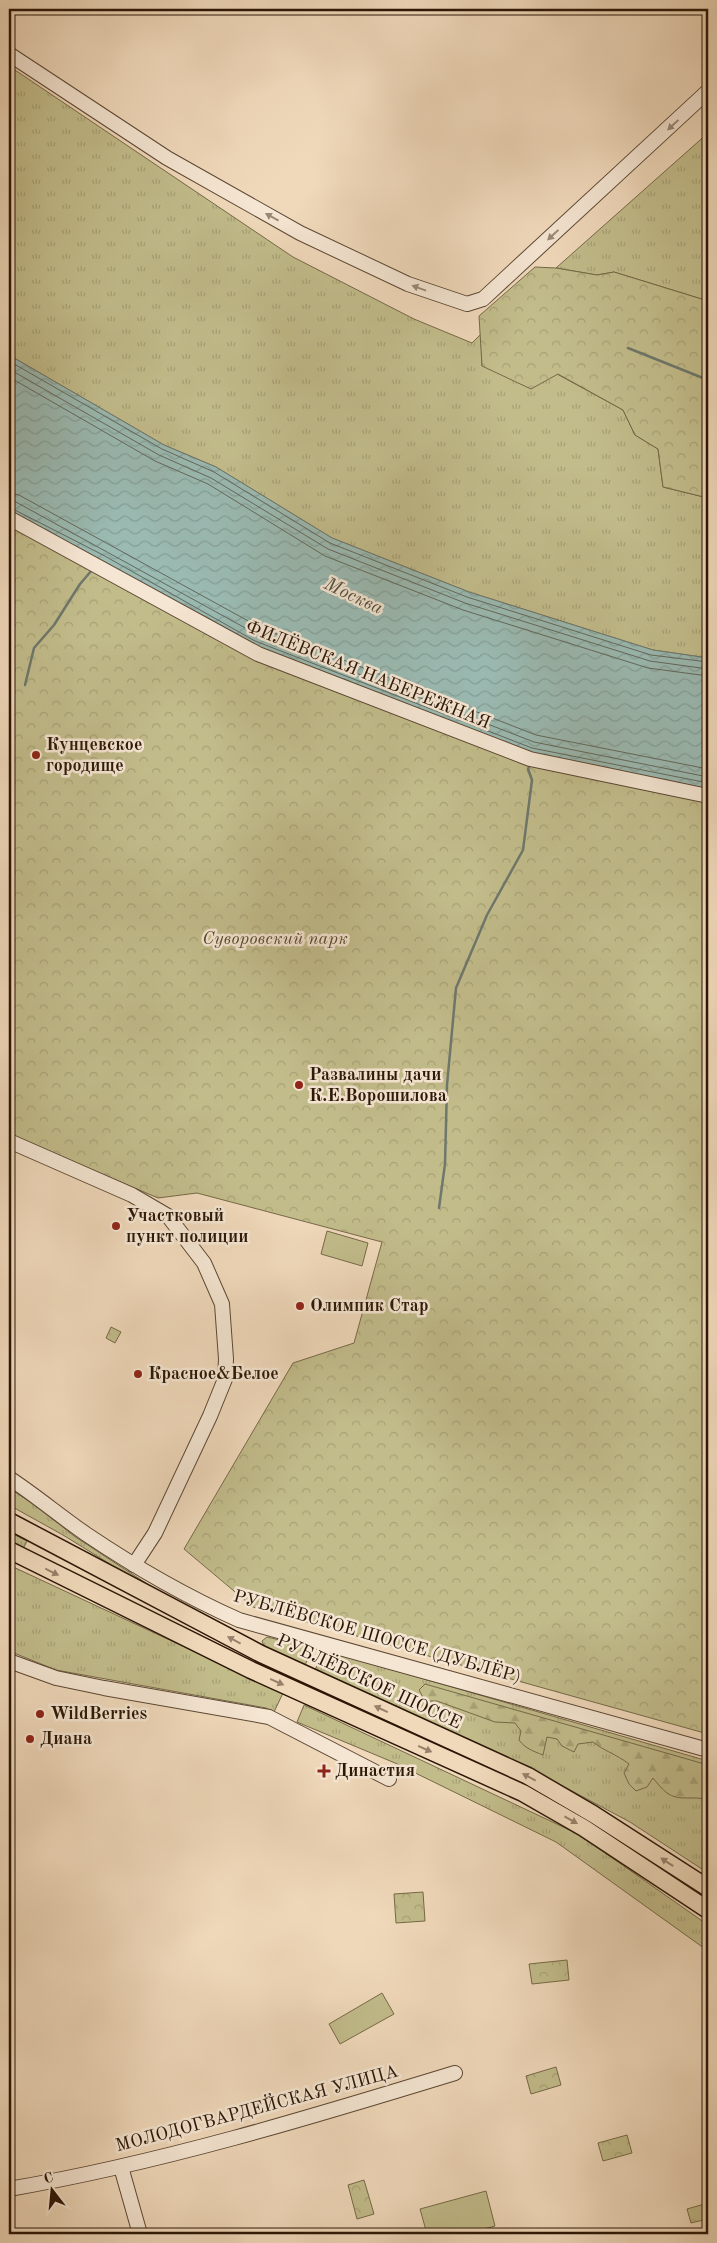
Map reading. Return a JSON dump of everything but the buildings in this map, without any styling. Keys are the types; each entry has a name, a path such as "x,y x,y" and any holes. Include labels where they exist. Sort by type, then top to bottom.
{"main road":[{"name":"РУБЛЁВСКОЕ ШОССЕ","path":"9,1521 261,1654 528,1776 593,1814 708,1888"},
{"name":"РУБЛЁВСКОЕ ШОССЕ","path":"9,1550 251,1670 523,1793 584,1828 708,1910"}],"street":[{"path":"9,54 166,158 300,233 408,284 467,304 483,298 708,91"},
{"name":"ФИЛЁВСКАЯ НАБЕРЕЖНАЯ","path":"9,518 258,654 530,759 708,796"},
{"path":"9,1141 132,1195 168,1216 204,1262 222,1304 226,1359 225,1379 210,1416 155,1533 134,1565"},
{"name":"РУБЛЁВСКОЕ ШОССЕ (ДУБЛЁР)","path":"9,1478 134,1565 190,1598 239,1620 708,1750"},
{"path":"9,1661 56,1678 269,1716 389,1779"},
{"name":"МОЛОДОГВАРДЕЙСКАЯ УЛИЦА","path":"9,2189 121,2167 263,2131 455,2073"},
{"path":"121,2167 140,2234"}],"green space":[{"path":"9,66 293,257 414,319 472,343 481,334 482,366 557,374 623,410 635,435 658,449 663,487 708,498 708,658 653,650 469,592 332,538 216,467 164,445 9,355"},
{"path":"708,133 708,301 614,272 597,275 556,268"},
{"path":"535,267 556,268 597,275 614,272 708,301 708,498 663,487 658,449 635,435 623,410 558,374 531,389 482,366 479,316"},
{"name":"Суворовский парк","path":"9,511 180,605 531,753 708,789 708,1734 253,1607 184,1549 293,1363 354,1343 382,1242 197,1193 158,1198 9,1134"},
{"path":"327,1231 368,1243 362,1266 321,1254"},
{"path":"111,1327 121,1332 115,1343 106,1338"},
{"path":"9,1488 38,1507 74,1536 155,1589 152,1590 63,1535 9,1505"},
{"path":"9,1532 27,1541 23,1549 9,1543"},
{"path":"9,1565 283,1693 274,1712 266,1708 56,1670 9,1651"},
{"path":"267,1637 313,1648 305,1665 264,1646 262,1641"},
{"path":"324,1650 708,1761 708,1873 630,1822 542,1775 315,1670"},
{"path":"425,1684 708,1765 708,1800 672,1796 663,1790 653,1778 647,1787 636,1791 629,1784 624,1773 629,1764 593,1742 578,1744 574,1752 562,1746 557,1739 547,1737 543,1755 527,1748 519,1740 521,1731 515,1723 495,1722 437,1701 425,1701 419,1690"},
{"path":"304,1705 578,1834 708,1925 708,1951 556,1842 395,1763 297,1722"},
{"path":"423,1892 425,1921 396,1923 394,1894"},
{"path":"567,1960 569,1980 532,1984 529,1964"},
{"path":"382,1993 394,2014 340,2044 329,2024"},
{"path":"556,2067 561,2085 531,2094 526,2076"},
{"path":"627,2135 632,2153 603,2161 598,2143"},
{"path":"364,2180 374,2214 357,2219 348,2185"},
{"path":"486,2191 495,2226 465,2234 427,2234 420,2209"},
{"path":"708,2203 708,2219 691,2223 687,2209"}],"water":[{"name":"Москва","path":"9,355 164,445 216,467 332,538 469,592 653,650 708,658 708,789 531,753 253,645 9,511"}],"waterway":[{"path":"628,348 708,380"},
{"path":"25,685 34,648 54,625 80,584 92,570"},
{"path":"439,1208 445,1164 447,1085 456,988 487,915 523,850 532,780 528,769 531,763"}],"place":[{"name":"Кунцевское городище","path":"36,755"},
{"name":"Развалины дачи К.Е.Ворошилова","path":"299,1085"},
{"name":"Участковый пункт полиции","path":"116,1226"},
{"name":"Олимпик Стар","path":"300,1306"},
{"name":"Красное&Белое","path":"138,1374"},
{"name":"WildBerries","path":"40,1714"},
{"name":"Диана","path":"30,1739"},
{"name":"Династия","path":"324,1771"}]}
